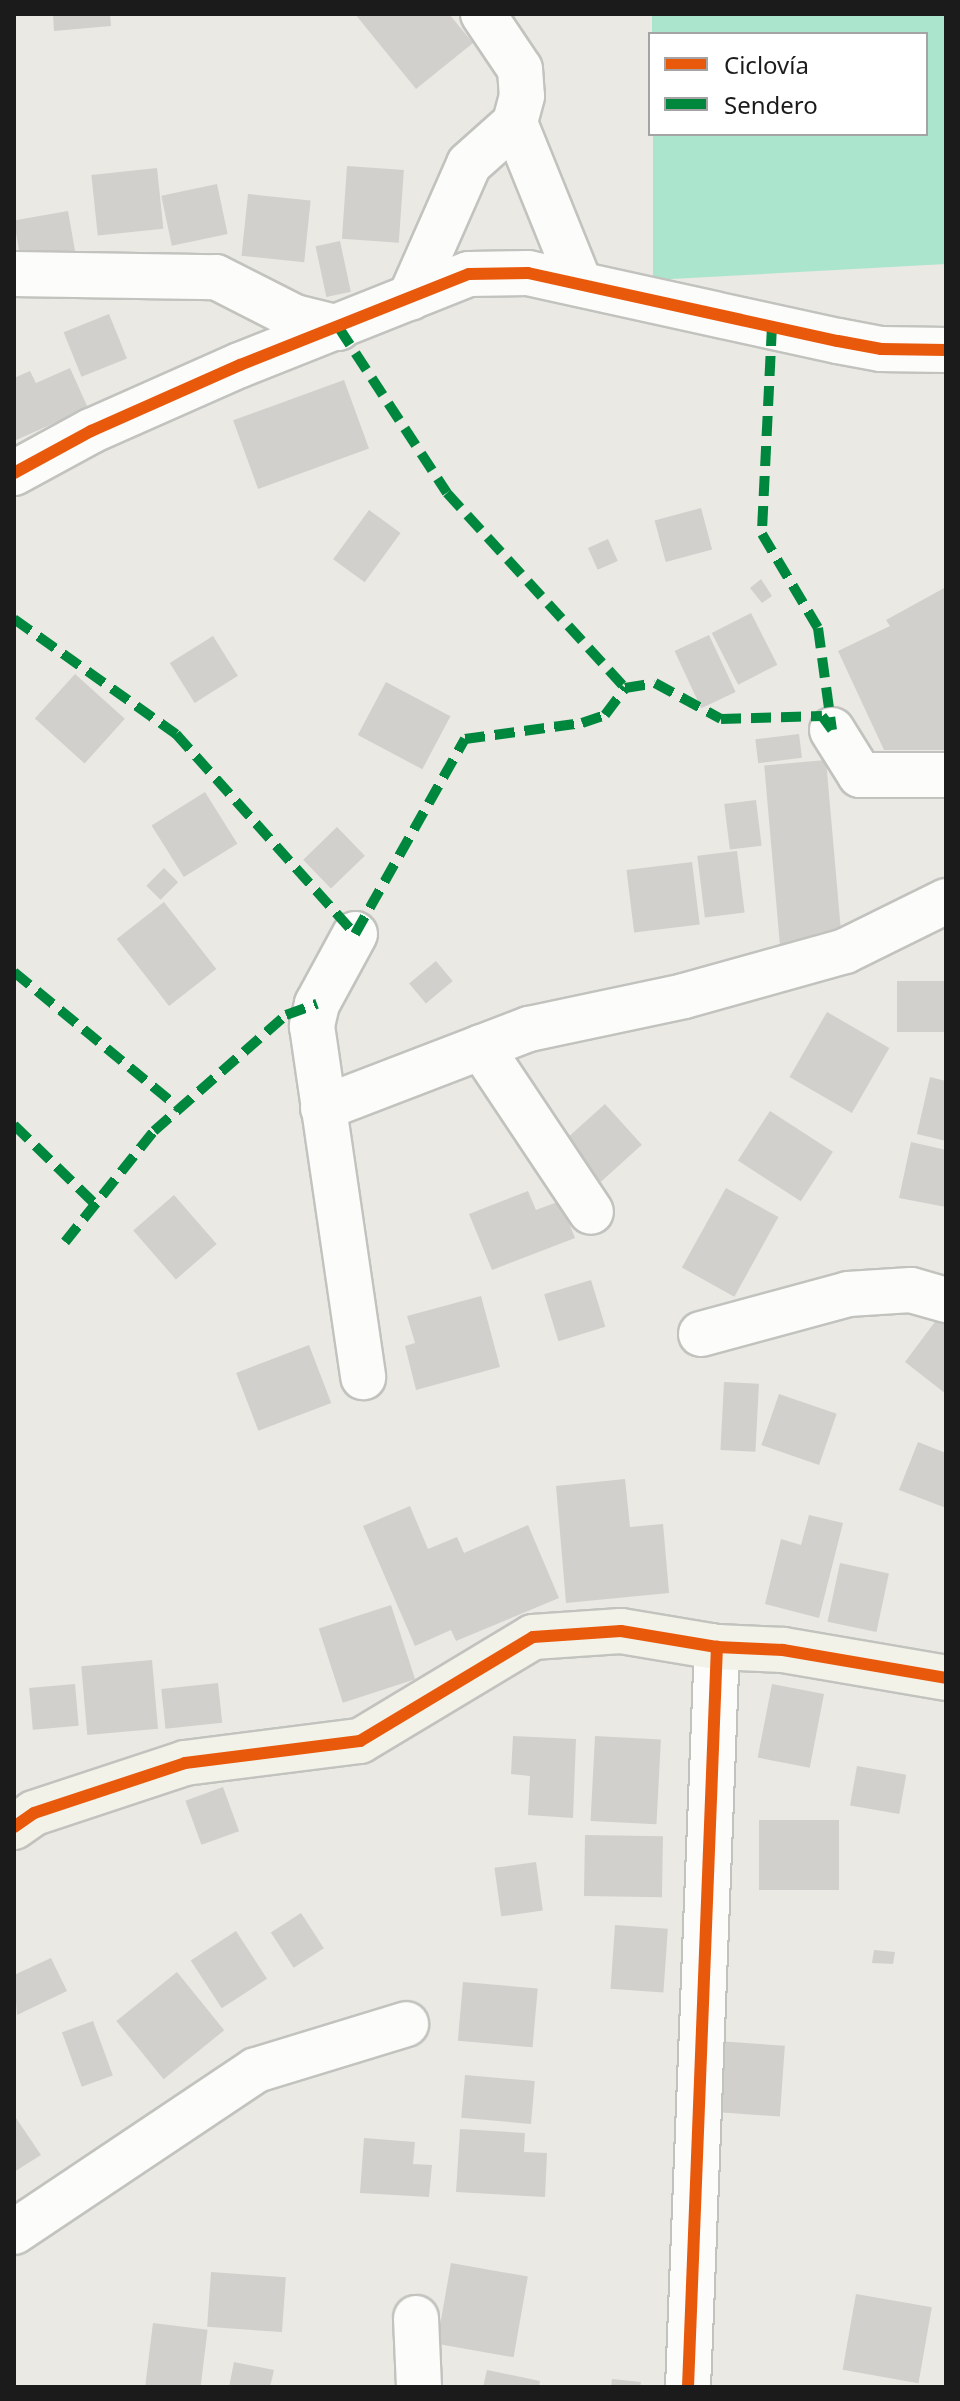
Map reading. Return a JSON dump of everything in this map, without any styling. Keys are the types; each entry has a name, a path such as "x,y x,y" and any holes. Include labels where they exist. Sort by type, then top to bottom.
{"street":[{"path":"410,298 469,164 515,123 522,96 520,69 483,14"},
{"path":"515,123 580,284"},
{"path":"14,473 91,431 410,298 448,279 495,271 580,284 866,346 946,350"},
{"path":"14,274 216,277 295,317 339,328"},
{"path":"832,730 860,775 946,775"},
{"path":"323,1108 529,1029 684,996 845,951 946,901"},
{"path":"355,934 317,1004 312,1026 363,1377"},
{"path":"481,1047 591,1212"},
{"path":"701,1334 848,1294 911,1290 946,1300"},
{"path":"14,1827 34,1813 185,1763 360,1741 533,1637 621,1631 717,1647 783,1650 946,1678"},
{"path":"688,2387 717,1647"},
{"path":"14,2232 256,2070 406,2024"},
{"path":"416,2318 419,2387"}],"green space":[{"path":"652,14 946,14 946,264 653,280 653,136 928,136 928,32 652,32"}],"building":[{"path":"53,14 110,14 111,26 54,31"},
{"path":"355,14 449,14 473,43 416,89"},
{"path":"347,166 404,170 399,243 342,239"},
{"path":"157,168 163,229 98,236 91,175"},
{"path":"217,184 228,234 172,246 161,196"},
{"path":"248,194 311,201 304,262 242,256"},
{"path":"68,211 76,258 22,268 14,221"},
{"path":"340,241 351,292 326,297 316,246"},
{"path":"109,314 127,359 82,377 64,332"},
{"path":"70,368 88,408 14,441 14,378 30,371 36,383"},
{"path":"344,380 369,449 258,489 233,420"},
{"path":"701,508 712,550 666,562 655,520"},
{"path":"369,510 401,533 365,582 333,559"},
{"path":"608,539 618,561 598,570 588,548"},
{"path":"761,579 772,596 762,603 750,588"},
{"path":"946,587 946,750 884,750 838,651 890,626 886,620"},
{"path":"751,613 777,665 738,685 712,633"},
{"path":"709,635 736,692 701,708 675,651"},
{"path":"213,636 238,676 195,703 170,663"},
{"path":"75,674 125,719 85,763 35,719"},
{"path":"386,682 450,716 422,769 358,735"},
{"path":"799,734 802,758 758,763 755,739"},
{"path":"826,760 842,939 780,945 764,765"},
{"path":"205,792 237,844 184,877 152,825"},
{"path":"756,800 762,846 730,850 724,804"},
{"path":"337,827 365,856 331,888 303,860"},
{"path":"737,851 745,913 705,917 697,856"},
{"path":"692,862 700,925 634,933 626,870"},
{"path":"164,868 178,882 160,900 146,886"},
{"path":"164,902 216,969 169,1006 117,939"},
{"path":"436,961 453,981 426,1003 409,983"},
{"path":"897,981 946,981 946,1032 897,1032"},
{"path":"827,1012 889,1048 852,1113 790,1077"},
{"path":"930,1077 946,1081 946,1141 917,1134"},
{"path":"605,1104 642,1145 601,1182 564,1141"},
{"path":"770,1111 833,1152 801,1201 738,1160"},
{"path":"911,1142 946,1150 946,1207 899,1198"},
{"path":"726,1188 778,1217 734,1297 682,1268"},
{"path":"528,1191 536,1210 560,1201 575,1238 492,1270 469,1214"},
{"path":"174,1195 217,1244 176,1279 133,1230"},
{"path":"591,1280 605,1327 558,1341 544,1294"},
{"path":"481,1296 500,1367 416,1390 405,1346 415,1343 407,1316"},
{"path":"943,1311 946,1313 946,1394 905,1362"},
{"path":"309,1345 331,1403 258,1431 236,1373"},
{"path":"724,1382 759,1384 755,1452 720,1450"},
{"path":"779,1394 837,1414 819,1465 761,1445"},
{"path":"918,1442 946,1453 946,1508 899,1490"},
{"path":"625,1479 630,1527 663,1524 669,1593 566,1603 556,1486"},
{"path":"410,1506 428,1549 457,1537 464,1553 528,1525 559,1598 456,1641 451,1630 415,1646 363,1526"},
{"path":"809,1515 843,1523 819,1618 765,1604 781,1539 801,1545"},
{"path":"840,1563 889,1573 876,1632 828,1622"},
{"path":"391,1605 415,1679 343,1703 319,1628"},
{"path":"152,1660 158,1729 87,1735 81,1666"},
{"path":"218,1683 222,1723 165,1729 161,1689"},
{"path":"75,1684 79,1726 33,1730 29,1688"},
{"path":"772,1684 824,1694 810,1768 758,1758"},
{"path":"513,1736 576,1739 573,1818 528,1815 530,1776 511,1774"},
{"path":"595,1736 661,1739 656,1824 591,1821"},
{"path":"857,1766 906,1775 899,1814 850,1805"},
{"path":"223,1787 239,1831 201,1845 185,1801"},
{"path":"759,1820 839,1820 839,1890 759,1890"},
{"path":"585,1835 663,1836 662,1897 584,1896"},
{"path":"536,1862 543,1911 501,1916 494,1868"},
{"path":"301,1913 324,1948 294,1968 271,1933"},
{"path":"615,1925 668,1929 663,1993 611,1989"},
{"path":"236,1931 267,1979 222,2008 191,1960"},
{"path":"874,1950 895,1952 893,1964 872,1963"},
{"path":"51,1958 67,1991 17,2015 14,1975"},
{"path":"177,1972 224,2030 164,2079 116,2021"},
{"path":"463,1982 538,1989 533,2047 458,2041"},
{"path":"93,2021 113,2076 82,2087 62,2032"},
{"path":"717,2041 785,2046 780,2117 712,2112"},
{"path":"465,2075 535,2081 531,2124 461,2118"},
{"path":"14,2115 41,2155 14,2172"},
{"path":"460,2129 525,2133 524,2152 547,2153 545,2197 456,2192"},
{"path":"364,2138 415,2142 413,2164 432,2165 429,2197 360,2193"},
{"path":"451,2263 528,2277 514,2357 437,2344"},
{"path":"211,2272 286,2277 282,2332 207,2327"},
{"path":"856,2294 932,2307 918,2383 843,2370"},
{"path":"153,2323 208,2330 201,2387 145,2387"},
{"path":"234,2362 274,2370 270,2387 229,2387"},
{"path":"487,2370 540,2381 539,2387 483,2387"},
{"path":"612,2379 641,2382 640,2387 611,2387"}],"marked path":[{"path":"772,326 762,534 818,628 832,730"},
{"path":"339,328 447,493 625,688"},
{"path":"14,619 176,734 355,934 465,739 582,723 605,715 625,688 655,683 721,719 822,716 832,730"},
{"path":"14,972 180,1109"},
{"path":"65,1242 154,1131 286,1015 317,1004"},
{"path":"14,1125 95,1204"}],"cycle path":[{"path":"14,473 91,431 240,365 469,274 528,273 881,349 946,350"},
{"path":"14,1827 34,1813 185,1763 360,1741 533,1637 621,1631 717,1647 783,1650 946,1678"},
{"path":"688,2387 717,1647"}]}
